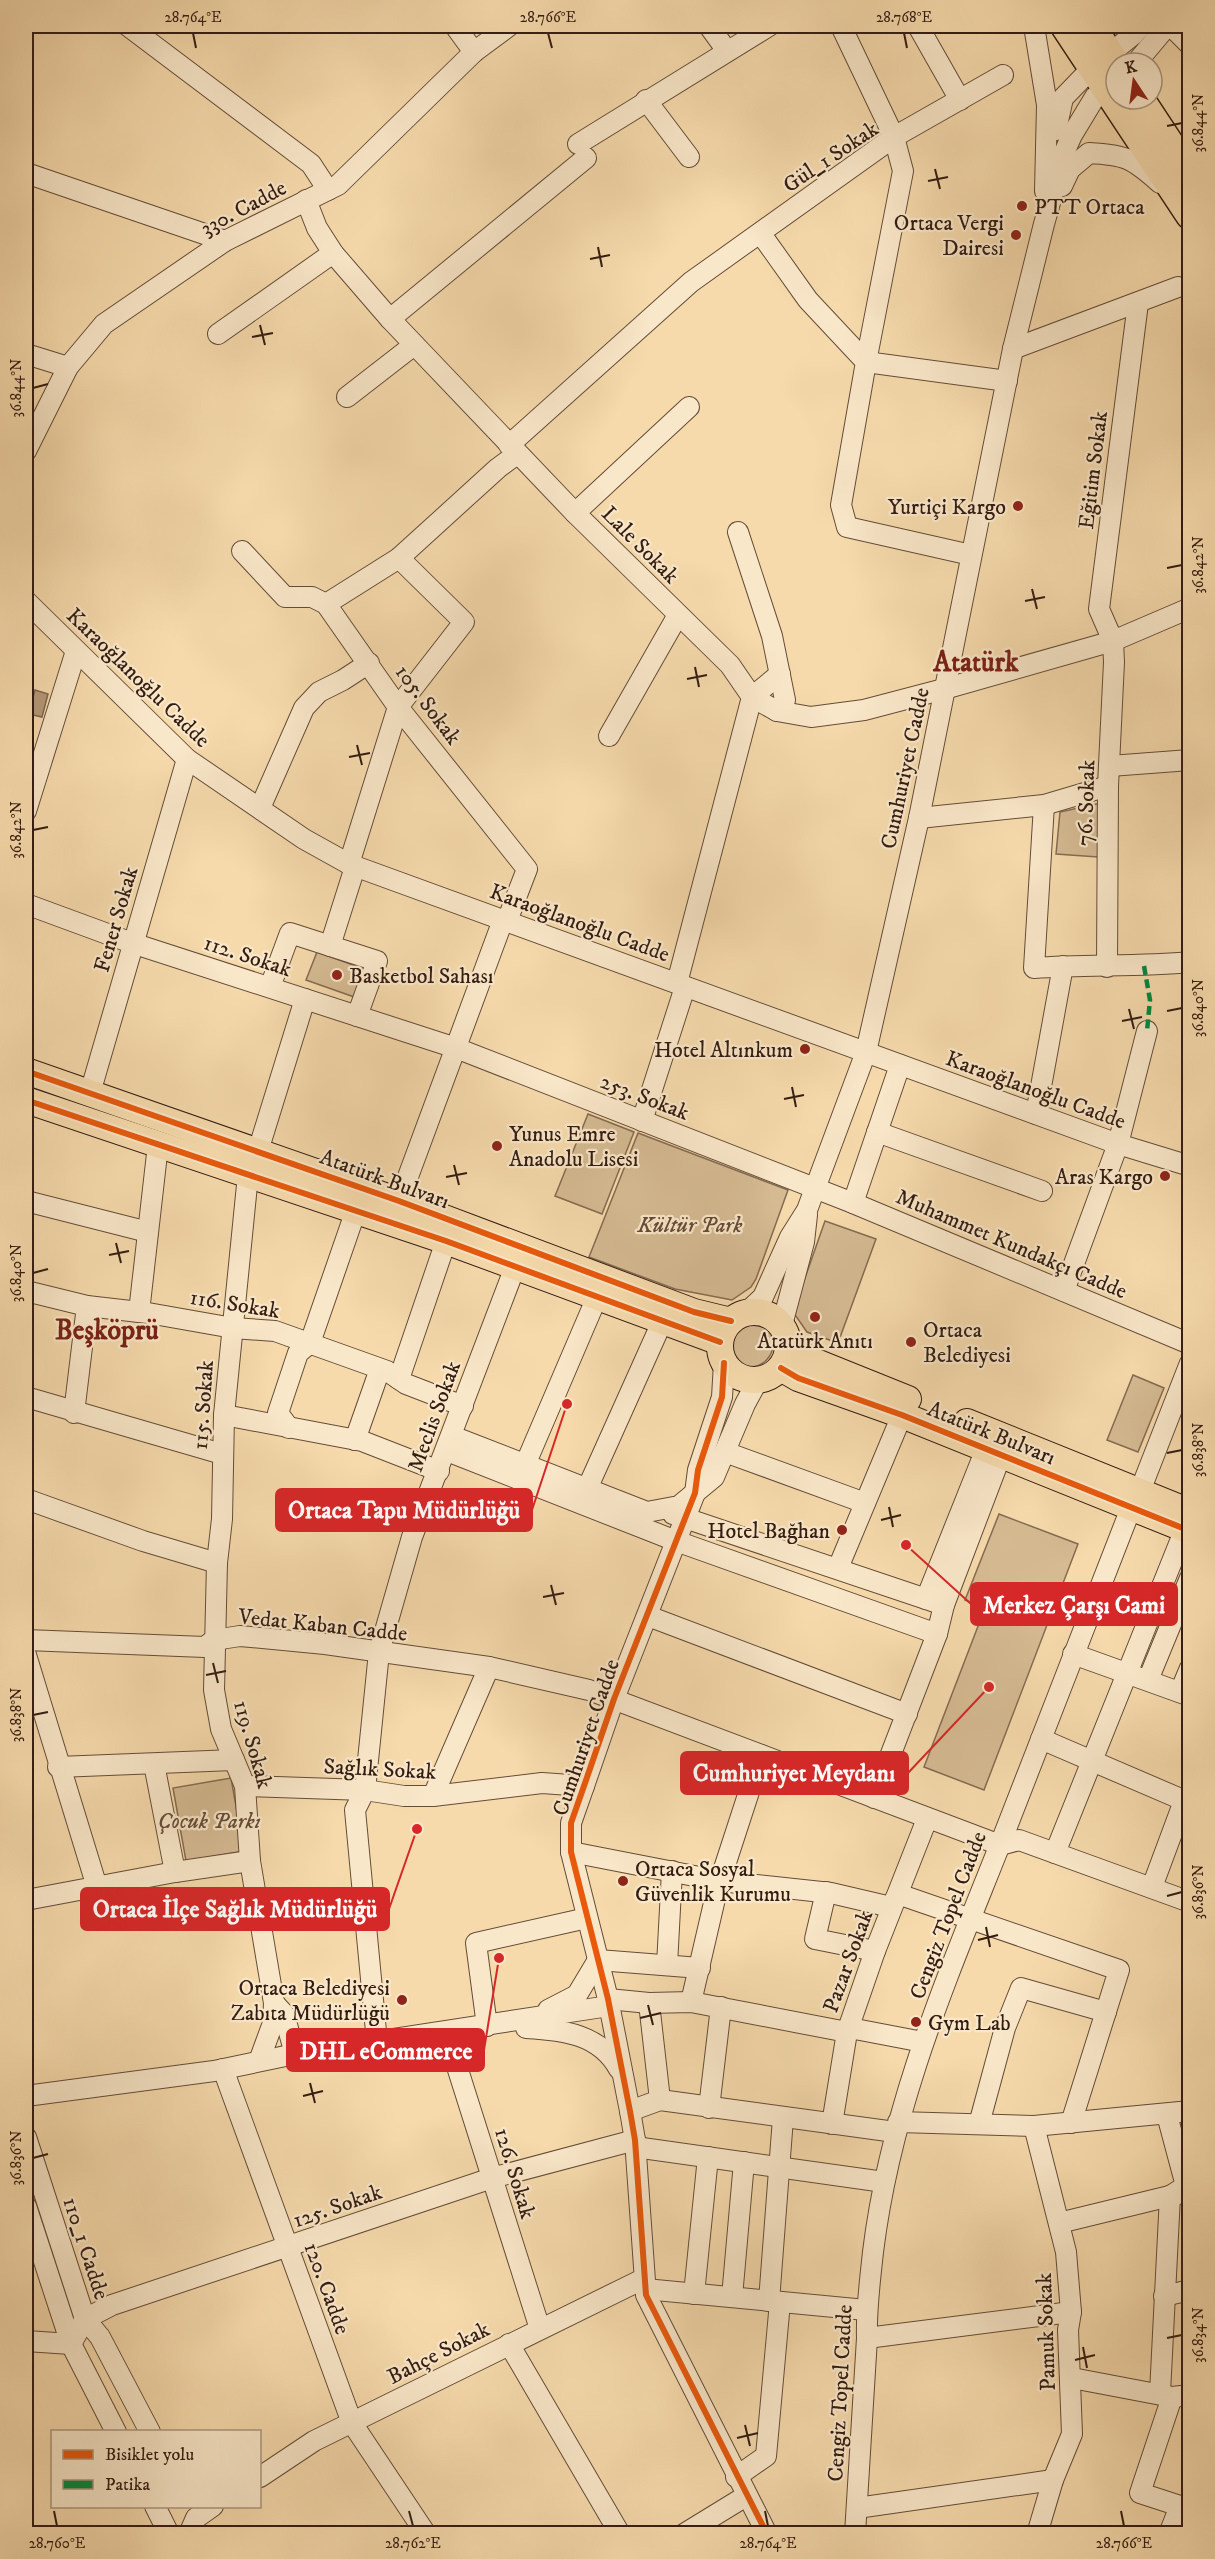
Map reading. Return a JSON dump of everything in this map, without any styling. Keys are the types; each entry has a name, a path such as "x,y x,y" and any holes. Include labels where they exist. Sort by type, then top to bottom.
{"highway":[{"path":"1065,26 1104,63"},
{"path":"1091,26 1104,53"},
{"path":"1136,111 1186,196"},
{"path":"1146,111 1186,196"}],"main road":[{"name":"Atatürk Bulvarı","path":"26,1071 399,1201 694,1312 730,1334"},
{"name":"Atatürk Bulvarı","path":"26,1100 446,1241 662,1322 730,1334"},
{"path":"766,1313 786,1334 788,1353 770,1374 742,1378 734,1374 730,1334 766,1313"},
{"name":"Atatürk Bulvarı","path":"786,1334 806,1358 1136,1499 1188,1524"},
{"name":"Atatürk Bulvarı","path":"770,1374 798,1378 902,1415 994,1452 1136,1499"}],"street":[{"path":"455,26 474,52"},
{"name":"330. Cadde","path":"26,451 68,367 104,324 225,241 338,185 474,52 509,26"},
{"path":"709,26 727,51"},
{"path":"390,319 582,151 645,100 769,26"},
{"path":"841,26 894,136 1003,75"},
{"path":"918,26 960,100"},
{"path":"1034,26 1047,105 1044,224"},
{"path":"1125,51 1141,26"},
{"path":"1137,51 1169,26 1190,45"},
{"path":"132,27 311,164 328,190"},
{"path":"1046,167 1063,98 1104,75"},
{"path":"1044,224 1064,153 1072,135 1104,83"},
{"path":"645,100 689,157"},
{"name":"Gül_1 Sokak","path":"326,604 399,558 498,468 513,449 691,282 761,234 894,136 903,171 841,505 847,527 971,555"},
{"path":"1044,224 1070,169 1089,153 1119,155 1137,163 1186,196"},
{"path":"26,172 225,241"},
{"name":"Lale Sokak","path":"306,200 317,228 333,253 390,319 575,513 730,664 752,697"},
{"name":"Cumhuriyet Cadde","path":"767,2534 736,2477 644,2284 635,2143 609,2002 571,1852 572,1823 614,1699 695,1493 698,1470 722,1397 730,1334 763,1297 790,1238 807,1210 866,1052 919,818 1013,349 1044,224"},
{"path":"761,234 808,300 866,362 1007,381"},
{"path":"218,334 333,253"},
{"path":"1013,349 1178,286"},
{"name":"Eğitim Sokak","path":"1113,641 1099,609 1138,303"},
{"path":"347,397 414,345"},
{"path":"26,354 68,367"},
{"path":"575,513 689,407"},
{"path":"738,532 772,636 785,700 777,711"},
{"path":"242,550 285,597 312,597 326,604"},
{"path":"330,946 398,707 464,622 399,558"},
{"name":"Karaoğlanoğlu Cadde","path":"26,601 187,759 304,839 352,865 1118,1144 1190,1166"},
{"name":"105. Sokak","path":"326,604 398,707 527,869 505,920"},
{"path":"752,697 777,711 811,717 864,710 1113,641 1190,608"},
{"path":"609,736 678,615"},
{"name":"76. Sokak","path":"1107,967 1108,786 1113,641"},
{"path":"26,811 76,651"},
{"path":"260,808 304,708 319,692 369,663"},
{"path":"642,1121 681,985 752,697 780,674"},
{"name":"Fener Sokak","path":"90,1093 187,759"},
{"path":"1110,766 1190,760"},
{"path":"919,818 1044,805 1108,786"},
{"path":"1044,805 1034,968 1107,967 1190,962"},
{"name":"112. Sokak","path":"26,904 132,943 456,1048"},
{"path":"399,1201 505,920"},
{"path":"270,987 290,933 377,962 357,1017"},
{"path":"1036,1114 1063,966"},
{"path":"258,1151 305,999"},
{"path":"1064,1291 1118,1144 1147,1031"},
{"name":"253. Sokak","path":"456,1048 816,1189"},
{"path":"853,1203 900,1065"},
{"path":"877,1132 1042,1191"},
{"path":"139,1312 158,1145"},
{"name":"115. Sokak","path":"214,1640 217,1563 222,1519 224,1415 248,1174"},
{"name":"Muhammet Kundakçı Cadde","path":"816,1189 1190,1344"},
{"path":"26,1201 148,1232"},
{"path":"289,1428 279,1413 298,1353 310,1343 356,1210"},
{"name":"Cumhuriyet Cadde","path":"786,1334 804,1242 807,1210"},
{"path":"399,1379 446,1241"},
{"name":"Meclis Sokak","path":"377,2042 355,1810 365,1790 379,1652 412,1537 515,1267"},
{"name":"116. Sokak","path":"26,1291 87,1306 139,1312 232,1328 275,1331 380,1369 463,1406"},
{"path":"525,1465 597,1297"},
{"path":"74,1413 87,1306"},
{"path":"587,1490 662,1322"},
{"name":"Cengiz Topel Cadde","path":"855,2534 867,2338 866,2310 884,2182 896,2127 923,2042 970,1917 1190,1363"},
{"path":"355,1440 380,1369"},
{"name":"Cumhuriyet Cadde","path":"695,1493 714,1477 745,1404 770,1374"},
{"path":"26,1397 74,1413 222,1454"},
{"path":"224,1415 355,1440 439,1471"},
{"path":"838,1568 902,1415"},
{"path":"449,1444 525,1465 647,1512 679,1506 695,1493"},
{"path":"449,1444 676,1541 937,1634"},
{"path":"725,1452 865,1503"},
{"path":"926,1599 974,1501 994,1452"},
{"path":"26,1499 217,1563"},
{"path":"874,1798 937,1634 974,1501"},
{"path":"659,1509 944,1605"},
{"path":"1055,1853 1188,1524"},
{"path":"1148,1680 1190,1578"},
{"path":"648,1616 907,1714"},
{"name":"Vedat Kaban Cadde","path":"26,1640 205,1647 214,1640 240,1636 325,1644 489,1667 589,1690 1000,1845"},
{"name":"119. Sokak","path":"214,1640 214,1690 221,1729 245,1786 250,1861 274,2003"},
{"path":"1073,1654 1185,1694 1190,1668"},
{"path":"26,1655 58,1767 97,1887"},
{"path":"433,1796 489,1667"},
{"path":"1041,1739 1188,1801 1152,1887"},
{"path":"691,2002 720,1881 761,1755"},
{"path":"58,1767 234,1760"},
{"path":"154,1764 175,1872"},
{"name":"Sağlık Sokak","path":"245,1786 365,1790 404,1796 433,1796 542,1783 584,1785"},
{"name":"Pazar Sokak","path":"832,2124 847,2032 875,1951 927,1819"},
{"path":"1000,1845 1019,1840 1190,1902"},
{"path":"571,1852 720,1881 826,1892 891,1907 898,1894 1119,1970 1071,2123"},
{"path":"26,1900 175,1872 250,1861"},
{"path":"667,1965 672,1871"},
{"path":"826,1892 815,1939 875,1951"},
{"path":"487,2026 476,1943 587,1918"},
{"path":"487,2026 557,2007 577,1995 598,1960 700,1968"},
{"path":"979,2124 1005,2028 1021,1988 1106,2012"},
{"path":"26,2096 223,2069 295,2054 487,2026 609,2002 691,2002 847,2032 855,2029 923,2042"},
{"path":"274,2003 284,2014 295,2054"},
{"path":"259,2061 273,2023 274,2003"},
{"path":"649,2003 660,2100"},
{"path":"709,2108 721,2007"},
{"path":"487,2026 561,2030 592,2040 613,2057 621,2072"},
{"name":"126. Sokak","path":"446,2032 540,2329"},
{"name":"120. Cadde","path":"223,2069 352,2423 426,2534"},
{"path":"630,2111 660,2100 832,2124 896,2127 979,2124 1034,2126 1190,2111"},
{"path":"1167,2115 1186,2186 1170,2196"},
{"path":"736,2477 766,2456 783,2118"},
{"name":"Pamuk Sokak","path":"1034,2126 1066,2252 1071,2312 1068,2330 1072,2378 1072,2434 1053,2480 1037,2534"},
{"name":"110_1 Cadde","path":"26,2137 85,2319 100,2337 149,2430"},
{"path":"635,2143 708,2157 884,2182"},
{"name":"125. Sokak","path":"85,2319 112,2305 492,2178 635,2143"},
{"path":"694,2294 708,2157"},
{"path":"732,2297 744,2162"},
{"path":"1059,2223 1190,2192"},
{"path":"1169,2534 1185,2508 1140,2493 1174,2395 1164,2296 1170,2196"},
{"name":"110_1 Cadde","path":"26,2206 71,2344 115,2430"},
{"path":"644,2284 694,2294 866,2310"},
{"name":"Bahçe Sokak","path":"261,2476 314,2442 509,2344 644,2284"},
{"path":"1164,2296 1190,2290"},
{"path":"867,2338 1071,2312"},
{"path":"26,2341 71,2344 85,2319"},
{"path":"509,2344 620,2534"},
{"path":"1072,2378 1174,2395"},
{"path":"856,2508 1053,2480"},
{"path":"684,2534 746,2496"},
{"path":"156,2508 169,2534"},
{"path":"192,2519 210,2508"}],"green space":[{"path":"1101,803 1098,857 1056,854 1060,812"},
{"name":"Basketbol Sahası","path":"317,952 367,970 357,998 306,980"},
{"path":"588,1114 634,1132 602,1214 555,1196"},
{"name":"Kültür Park","path":"638,1133 788,1190 756,1279 751,1287 732,1300 675,1289 589,1257"},
{"path":"825,1221 876,1239 838,1343 807,1332 793,1312"},
{"path":"750,1321 766,1328 773,1344 766,1360 750,1367 734,1360 727,1344 734,1328"},
{"path":"1133,1375 1164,1388 1138,1452 1107,1440"},
{"path":"999,1514 1078,1544 984,1790 924,1767 985,1608 965,1600"},
{"name":"Çocuk Parkı","path":"231,1778 244,1851 186,1861 173,1788"}],"shaded area":[{"path":"35,690 48,694 42,717 28,714"}],"marked path":[{"path":"1144,966 1150,1000 1147,1031"}],"cycle path":[{"path":"26,1071 399,1201 694,1312 731,1321"},
{"path":"26,1100 446,1241 720,1342"},
{"path":"724,1363 722,1397 698,1470 695,1493 614,1699 571,1823 571,1852 608,1999 635,2140 646,2295 767,2534"},
{"path":"781,1368 798,1378 902,1415 1190,1531"}],"place":[{"name":"PTT Ortaca","path":"1022,206"},
{"name":"Ortaca Vergi Dairesi","path":"1016,235"},
{"name":"Yurtiçi Kargo","path":"1018,506"},
{"name":"Basketbol Sahası","path":"337,975"},
{"name":"Hotel Altınkum","path":"805,1049"},
{"name":"Yunus Emre Anadolu Lisesi","path":"497,1146"},
{"name":"Aras Kargo","path":"1165,1176"},
{"name":"Atatürk Anıtı","path":"815,1317"},
{"name":"Ortaca Belediyesi","path":"911,1342"},
{"name":"Ortaca Tapu Müdürlüğü","path":"567,1404"},
{"name":"Hotel Bağhan","path":"842,1530"},
{"name":"Merkez Çarşı Cami","path":"906,1545"},
{"name":"Cumhuriyet Meydanı","path":"989,1687"},
{"name":"Ortaca İlçe Sağlık Müdürlüğü","path":"417,1829"},
{"name":"Ortaca Sosyal Güvenlik Kurumu","path":"623,1881"},
{"name":"DHL eCommerce","path":"499,1958"},
{"name":"Ortaca Belediyesi Zabıta Müdürlüğü","path":"402,2000"},
{"name":"Gym Lab","path":"916,2022"}],"district":[{"name":"Atatürk","path":"976,661"},
{"name":"Beşköprü","path":"107,1329"}]}
